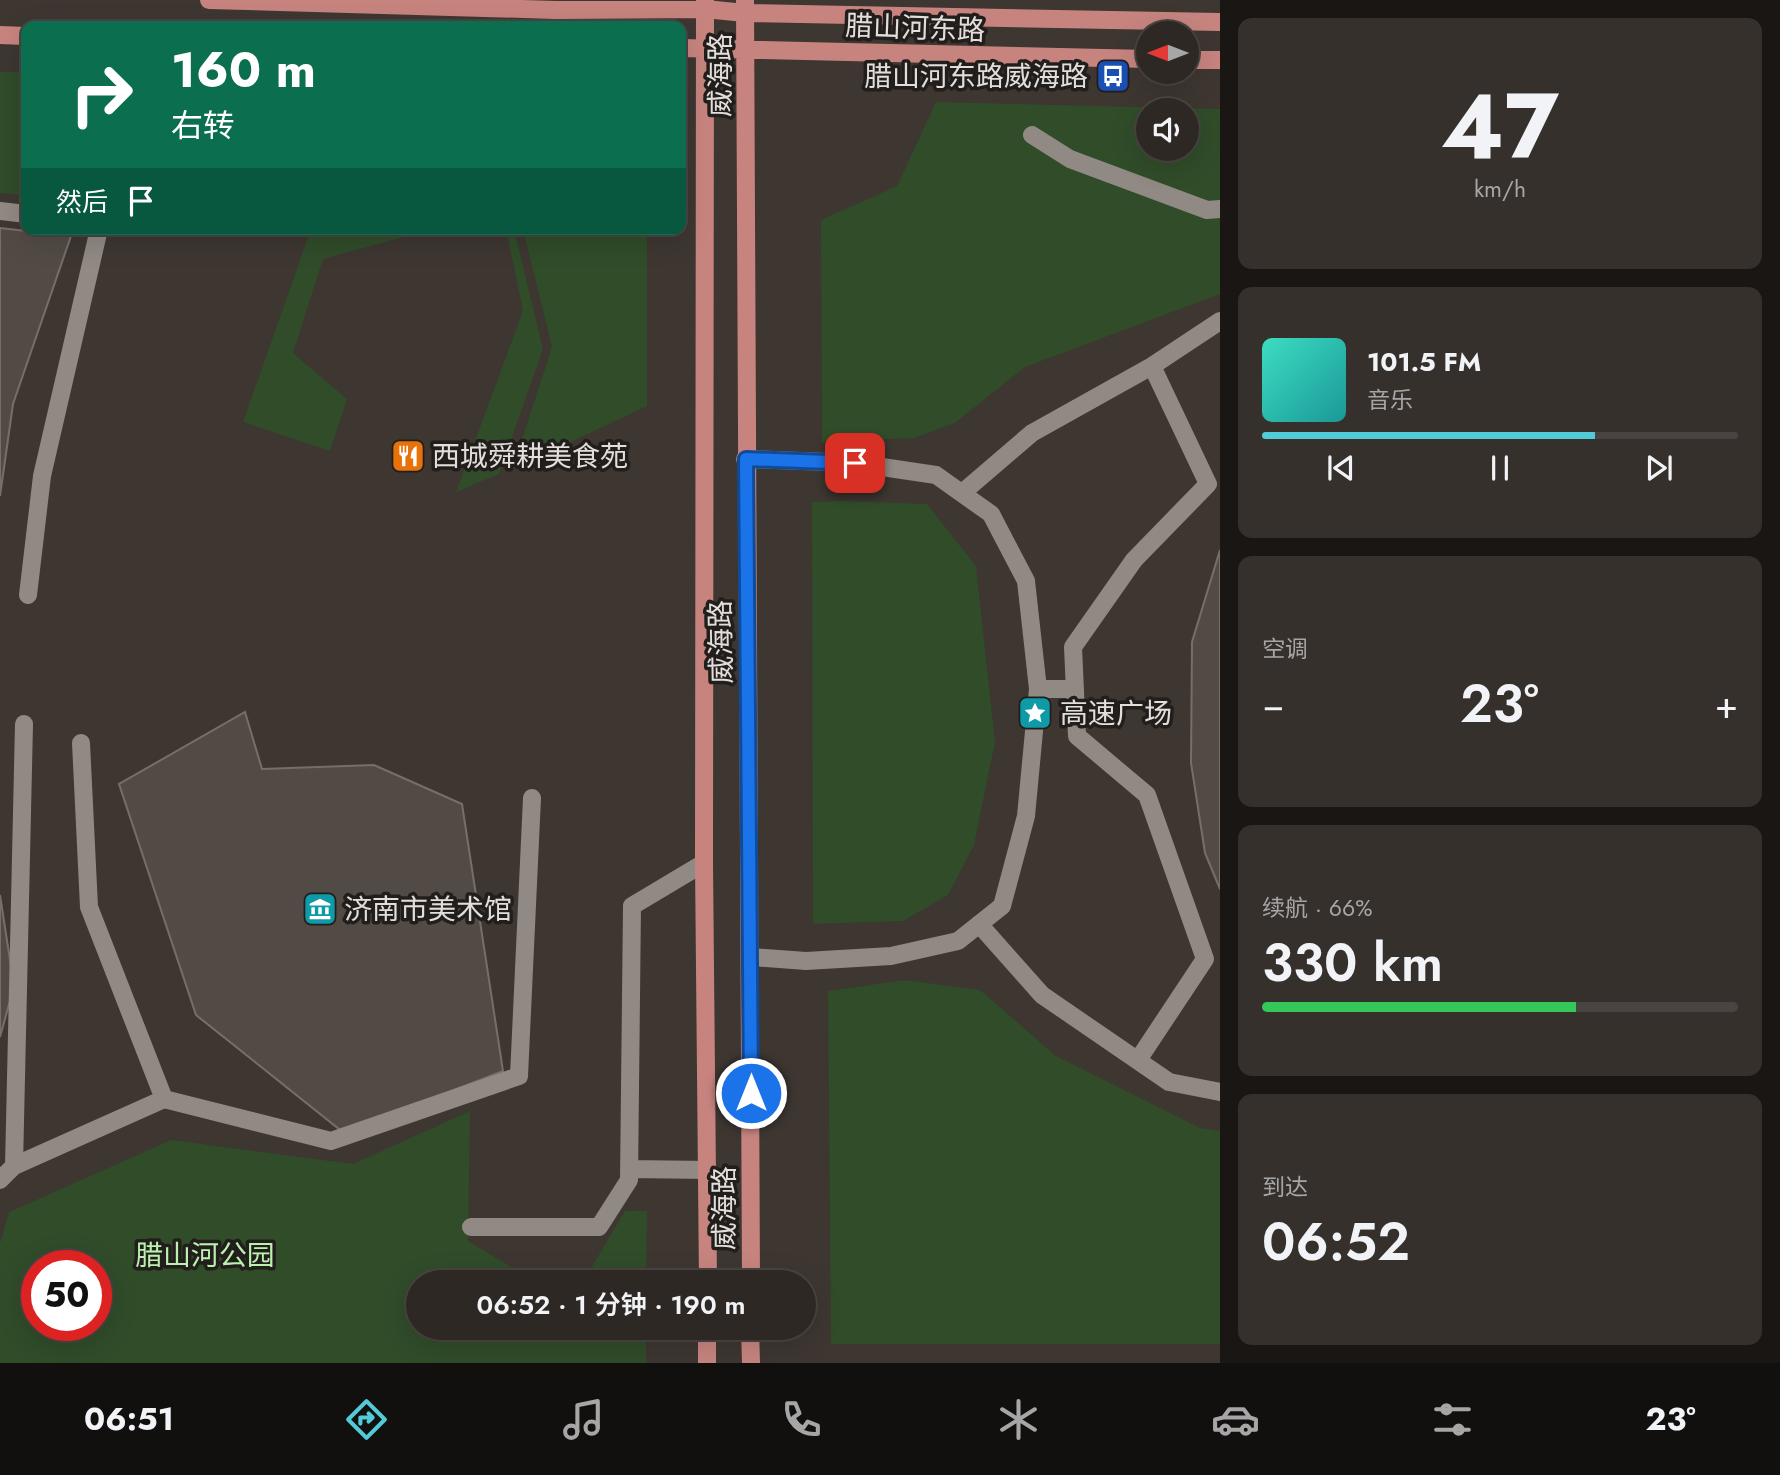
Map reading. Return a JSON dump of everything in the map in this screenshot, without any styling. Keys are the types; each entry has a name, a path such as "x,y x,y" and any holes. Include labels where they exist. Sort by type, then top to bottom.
{"main road":[{"name":"腊山河东路","path":"209,0 556,10 705,4 1220,22"},
{"name":"威海路","path":"705,4 704,863 708,1270"},
{"name":"威海路","path":"746,7 751,1270"},
{"path":"0,35 21,36"},
{"name":"腊山河东路","path":"686,48 1136,59"},
{"path":"1199,60 1220,60"},
{"path":"707,1340 707,1363"},
{"path":"750,1340 751,1363"}],"street":[{"path":"1032,135 1070,159 1207,210 1220,209"},
{"path":"0,211 21,213"},
{"path":"28,596 42,476 98,235"},
{"path":"962,493 1032,433 1152,366 1220,321"},
{"path":"1138,1060 1205,959 1147,795 1077,736 1073,647 1134,560 1208,484 1152,366"},
{"path":"746,459 855,463 936,475 991,514 1026,581 1038,689 1026,816 1002,906 958,941 891,956 806,961 751,957"},
{"path":"1038,689 1075,689"},
{"path":"14,1166 24,724"},
{"path":"81,743 89,907 164,1099"},
{"path":"0,1180 14,1166 164,1099 331,1141 519,1076 532,798"},
{"path":"471,1227 598,1227 629,1180 632,906 704,863"},
{"path":"979,924 1042,995 1169,1082 1220,1092"},
{"path":"629,1170 708,1170"}],"green space":[{"path":"0,72 21,72 21,195 0,193"},
{"path":"936,102 1136,107 1136,161 1199,161 1199,108 1220,109 1220,294 1025,367 955,423 914,438 822,442 821,220 897,186"},
{"path":"309,235 405,235 323,259 293,353 347,399 330,451 243,422"},
{"path":"507,235 515,235 543,349 499,474 456,492 523,311"},
{"path":"524,235 647,235 647,406 512,470 552,347"},
{"path":"812,502 927,504 976,566 995,742 974,845 948,895 903,921 813,924"},
{"path":"905,980 980,990 1056,1056 1200,1128 1220,1131 1220,1344 831,1344 828,991"},
{"name":"腊山河公园","path":"470,1111 468,1241 516,1270 406,1270 406,1340 646,1340 646,1363 0,1363 0,1243 9,1212 171,1140 353,1164"},
{"name":"腊山河公园","path":"625,1211 647,1211 646,1270 568,1270 591,1268"}],"building":[{"path":"0,228 21,230 21,235 71,236 13,404 0,496"},
{"path":"1220,550 1220,889 1205,853 1191,763 1192,642"},
{"name":"济南市美术馆","path":"245,712 262,769 374,765 462,804 503,1071 344,1133 196,1015 119,784"},
{"path":"0,895 14,986 0,1037"}],"place":[{"name":"腊山河东路威海路","path":"1113,76"},
{"name":"西城舜耕美食苑","path":"408,456"},
{"name":"高速广场","path":"1035,713"},
{"name":"济南市美术馆","path":"320,909"}],"route":[{"path":"751,1093 746,459 855,463"}]}
